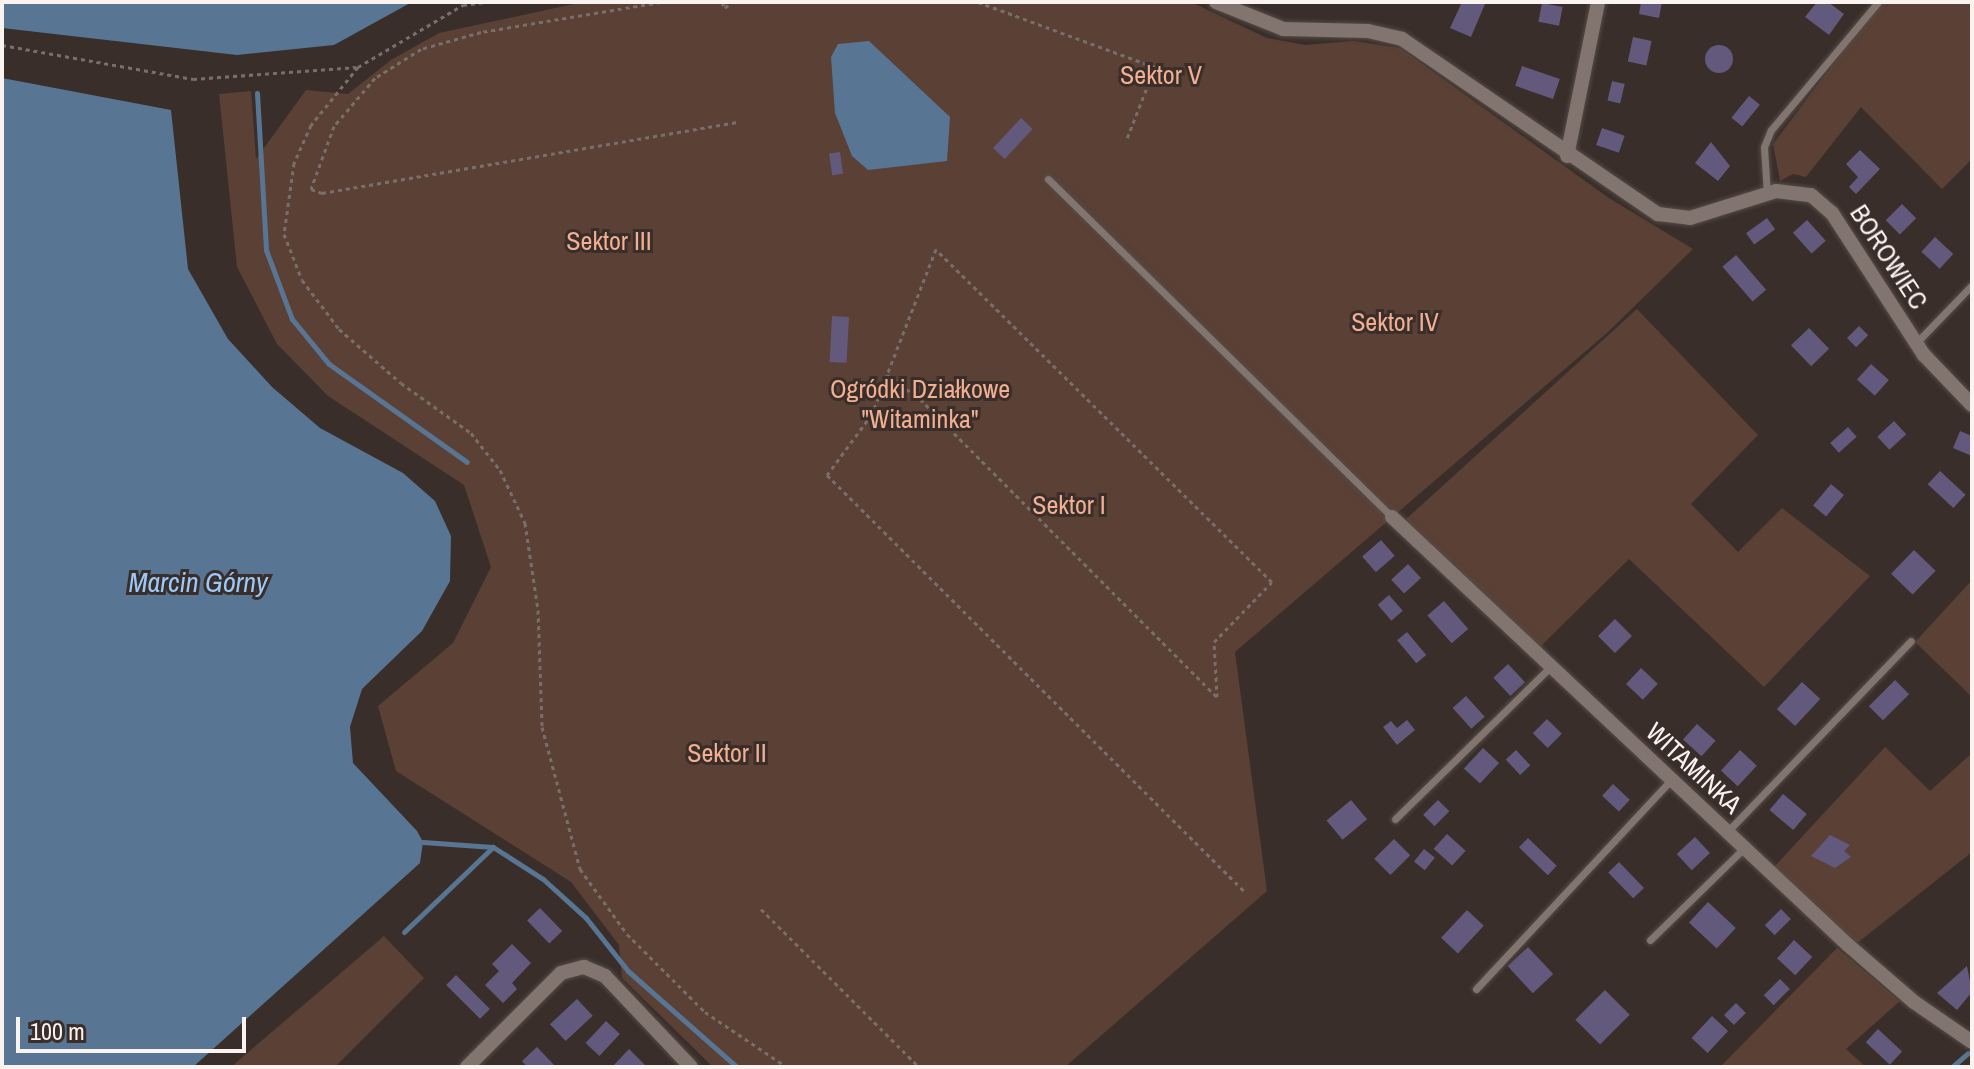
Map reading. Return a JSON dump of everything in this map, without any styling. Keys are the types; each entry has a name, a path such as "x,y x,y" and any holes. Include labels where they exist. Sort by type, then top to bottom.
{"street":[{"name":"BOROWIEC","path":"1216,2 1283,29 1368,31 1402,39 1567,156 1645,208 1670,218 1700,217 1767,194 1803,192 1828,208 1915,344 1972,405"},
{"path":"1567,156 1598,2"},
{"name":"WITAMINKA","path":"1392,517 1879,973 1972,1042"},
{"path":"467,1067 561,973 584,967 605,976 691,1067"}],"lane":[{"path":"1767,194 1764,147 1771,130 1878,2"},
{"path":"1048,179 1392,517"},
{"path":"1915,344 1972,285"},
{"path":"1727,832 1911,641"},
{"path":"1395,819 1550,667"},
{"path":"1476,989 1671,780"},
{"path":"1650,940 1744,848"}],"path":[{"path":"485,2 463,5 358,67 311,125 294,163 284,234 302,280 339,329 401,383 471,433 500,470 525,523 538,610 542,727 580,869 627,934 705,1012 787,1067"},
{"path":"661,2 481,32 421,49 375,78 334,126 311,189 322,193 739,122"},
{"path":"722,2 725,8 731,2"},
{"path":"978,2 1155,67 1126,141"},
{"path":"2,45 193,79 358,67"},
{"path":"887,375 920,399 1217,697 1214,642 1272,582 936,249 887,375 872,414 827,475 1245,892"},
{"path":"761,909 919,1067"}],"green space":[{"name":"Ogródki Działkowe \"Witaminka\"","path":"583,2 1191,2 1267,38 1305,45 1353,41 1400,48 1609,198 1693,249 1608,332 1235,652 1267,891 1065,1067 713,1067 622,978 619,945 571,882 396,771 378,706 453,643 491,567 464,485 328,396 277,344 237,267 219,94 251,91 256,159 306,90 348,94 391,60 439,33"},
{"path":"1868,2 1972,2 1972,159 1942,189 1861,107 1806,177 1793,174 1780,181 1773,144 1874,10"},
{"path":"1637,309 1758,435 1691,504 1738,552 1782,508 1870,576 1764,687 1629,559 1540,647 1404,521"},
{"path":"1972,580 1972,697 1915,642"},
{"path":"1885,747 1930,791 1972,753 1972,852 1856,944 1774,867"},
{"path":"384,936 424,978 335,1067 231,1067"},
{"path":"1837,948 1900,1001 1846,1049 1866,1067 1720,1067"}],"water":[{"path":"2,2 412,2 334,45 237,55 2,28"},
{"path":"869,41 950,117 947,161 868,170 852,156 835,113 831,57 838,44"},
{"name":"Marcin Górny","path":"2,78 171,110 188,269 228,339 272,387 320,428 403,473 435,501 451,536 450,581 422,631 362,689 350,727 353,763 417,831 423,842 420,863 193,1067 2,1067"}],"building":[{"path":"1462,2 1485,4 1471,37 1450,28"},
{"path":"1641,2 1662,2 1659,18 1639,14"},
{"path":"1817,2 1828,2 1844,14 1829,35 1805,17"},
{"path":"1542,3 1563,7 1559,26 1538,22"},
{"path":"1633,37 1652,41 1646,65 1628,61"},
{"path":"1719,45 1729,49 1733,59 1729,69 1719,73 1709,69 1705,59 1709,49"},
{"path":"1522,66 1560,79 1553,99 1515,86"},
{"path":"1612,81 1625,84 1620,103 1608,100"},
{"path":"1749,96 1760,105 1742,127 1731,118"},
{"path":"1021,118 1033,129 1005,159 993,148"},
{"path":"1602,128 1625,136 1619,153 1596,145"},
{"path":"1711,142 1730,166 1718,181 1695,163"},
{"path":"1860,150 1880,169 1856,194 1849,187 1858,177 1846,164"},
{"path":"840,152 843,174 832,175 829,154"},
{"path":"1902,204 1916,218 1900,234 1886,220"},
{"path":"1767,218 1775,229 1754,245 1746,233"},
{"path":"1807,220 1826,241 1812,254 1793,233"},
{"path":"1935,237 1953,254 1940,269 1921,252"},
{"path":"1736,255 1766,290 1753,302 1722,267"},
{"path":"832,316 849,317 847,363 830,362"},
{"path":"1859,326 1868,335 1856,347 1847,338"},
{"path":"1809,328 1829,349 1811,366 1791,345"},
{"path":"1871,364 1889,380 1875,396 1857,380"},
{"path":"1894,421 1906,434 1889,450 1877,437"},
{"path":"1848,427 1857,437 1839,453 1830,443"},
{"path":"1960,431 1972,436 1972,456 1953,448"},
{"path":"1940,471 1966,495 1953,508 1928,484"},
{"path":"1831,484 1844,495 1826,516 1813,505"},
{"path":"1381,540 1395,556 1376,572 1362,556"},
{"path":"1914,550 1936,571 1913,595 1891,574"},
{"path":"1408,564 1421,578 1404,594 1391,580"},
{"path":"1389,595 1403,611 1391,621 1378,605"},
{"path":"1444,601 1468,629 1452,643 1427,615"},
{"path":"1615,619 1632,636 1615,653 1598,636"},
{"path":"1407,632 1426,655 1416,663 1397,640"},
{"path":"1508,664 1525,682 1510,696 1493,678"},
{"path":"1641,668 1658,684 1643,700 1626,684"},
{"path":"1895,680 1909,694 1883,720 1869,706"},
{"path":"1802,682 1820,699 1795,726 1777,709"},
{"path":"1466,696 1485,717 1471,729 1453,708"},
{"path":"1547,719 1562,734 1548,748 1533,733"},
{"path":"1407,720 1415,730 1397,745 1383,727 1391,721 1397,728"},
{"path":"1697,724 1716,741 1702,756 1683,740"},
{"path":"1483,748 1499,763 1480,783 1464,768"},
{"path":"1516,750 1530,765 1520,775 1506,760"},
{"path":"1740,750 1757,766 1738,786 1721,770"},
{"path":"1613,784 1630,800 1619,811 1602,796"},
{"path":"1783,794 1807,814 1793,830 1770,810"},
{"path":"1351,800 1367,819 1343,840 1326,821"},
{"path":"1438,800 1449,811 1434,826 1423,815"},
{"path":"1447,834 1466,851 1452,866 1434,849"},
{"path":"1830,835 1850,845 1844,851 1851,857 1835,868 1811,856"},
{"path":"1695,837 1710,853 1692,870 1677,854"},
{"path":"1528,838 1557,866 1548,875 1519,847"},
{"path":"1394,839 1410,855 1390,875 1374,859"},
{"path":"1424,849 1435,858 1425,870 1414,861"},
{"path":"1619,862 1644,888 1633,898 1608,872"},
{"path":"1708,902 1736,928 1717,948 1689,922"},
{"path":"540,908 562,931 549,944 527,921"},
{"path":"1781,909 1791,919 1775,935 1765,925"},
{"path":"1467,910 1484,926 1458,953 1441,938"},
{"path":"1794,940 1812,957 1795,975 1777,958"},
{"path":"512,944 531,963 512,983 517,989 503,1003 485,985 499,971 492,964"},
{"path":"1528,947 1553,974 1533,993 1508,966"},
{"path":"1967,966 1972,992 1957,1010 1937,993"},
{"path":"456,975 490,1009 480,1019 446,985"},
{"path":"1780,979 1790,989 1774,1005 1764,995"},
{"path":"1605,990 1630,1015 1600,1044 1575,1020"},
{"path":"577,999 593,1016 566,1041 550,1024"},
{"path":"1736,1003 1746,1013 1734,1025 1724,1015"},
{"path":"1712,1016 1728,1031 1708,1053 1692,1038"},
{"path":"606,1021 620,1034 599,1056 586,1043"},
{"path":"1878,1029 1902,1052 1890,1065 1866,1042"},
{"path":"537,1047 556,1067 527,1067 522,1061"},
{"path":"629,1049 647,1067 612,1067"}],"waterway":[{"path":"257,93 266,250 292,319 329,364 467,462"},
{"path":"423,842 493,847 543,879 586,918 628,971 737,1067"},
{"path":"404,932 493,847"},
{"path":"1952,1067 1968,1053"}],"park label":[{"name":"Sektor V","path":"1161,75"},
{"name":"Sektor III","path":"609,241"},
{"name":"Sektor IV","path":"1395,322"},
{"name":"Sektor I","path":"1069,505"},
{"name":"Sektor II","path":"727,753"}]}
